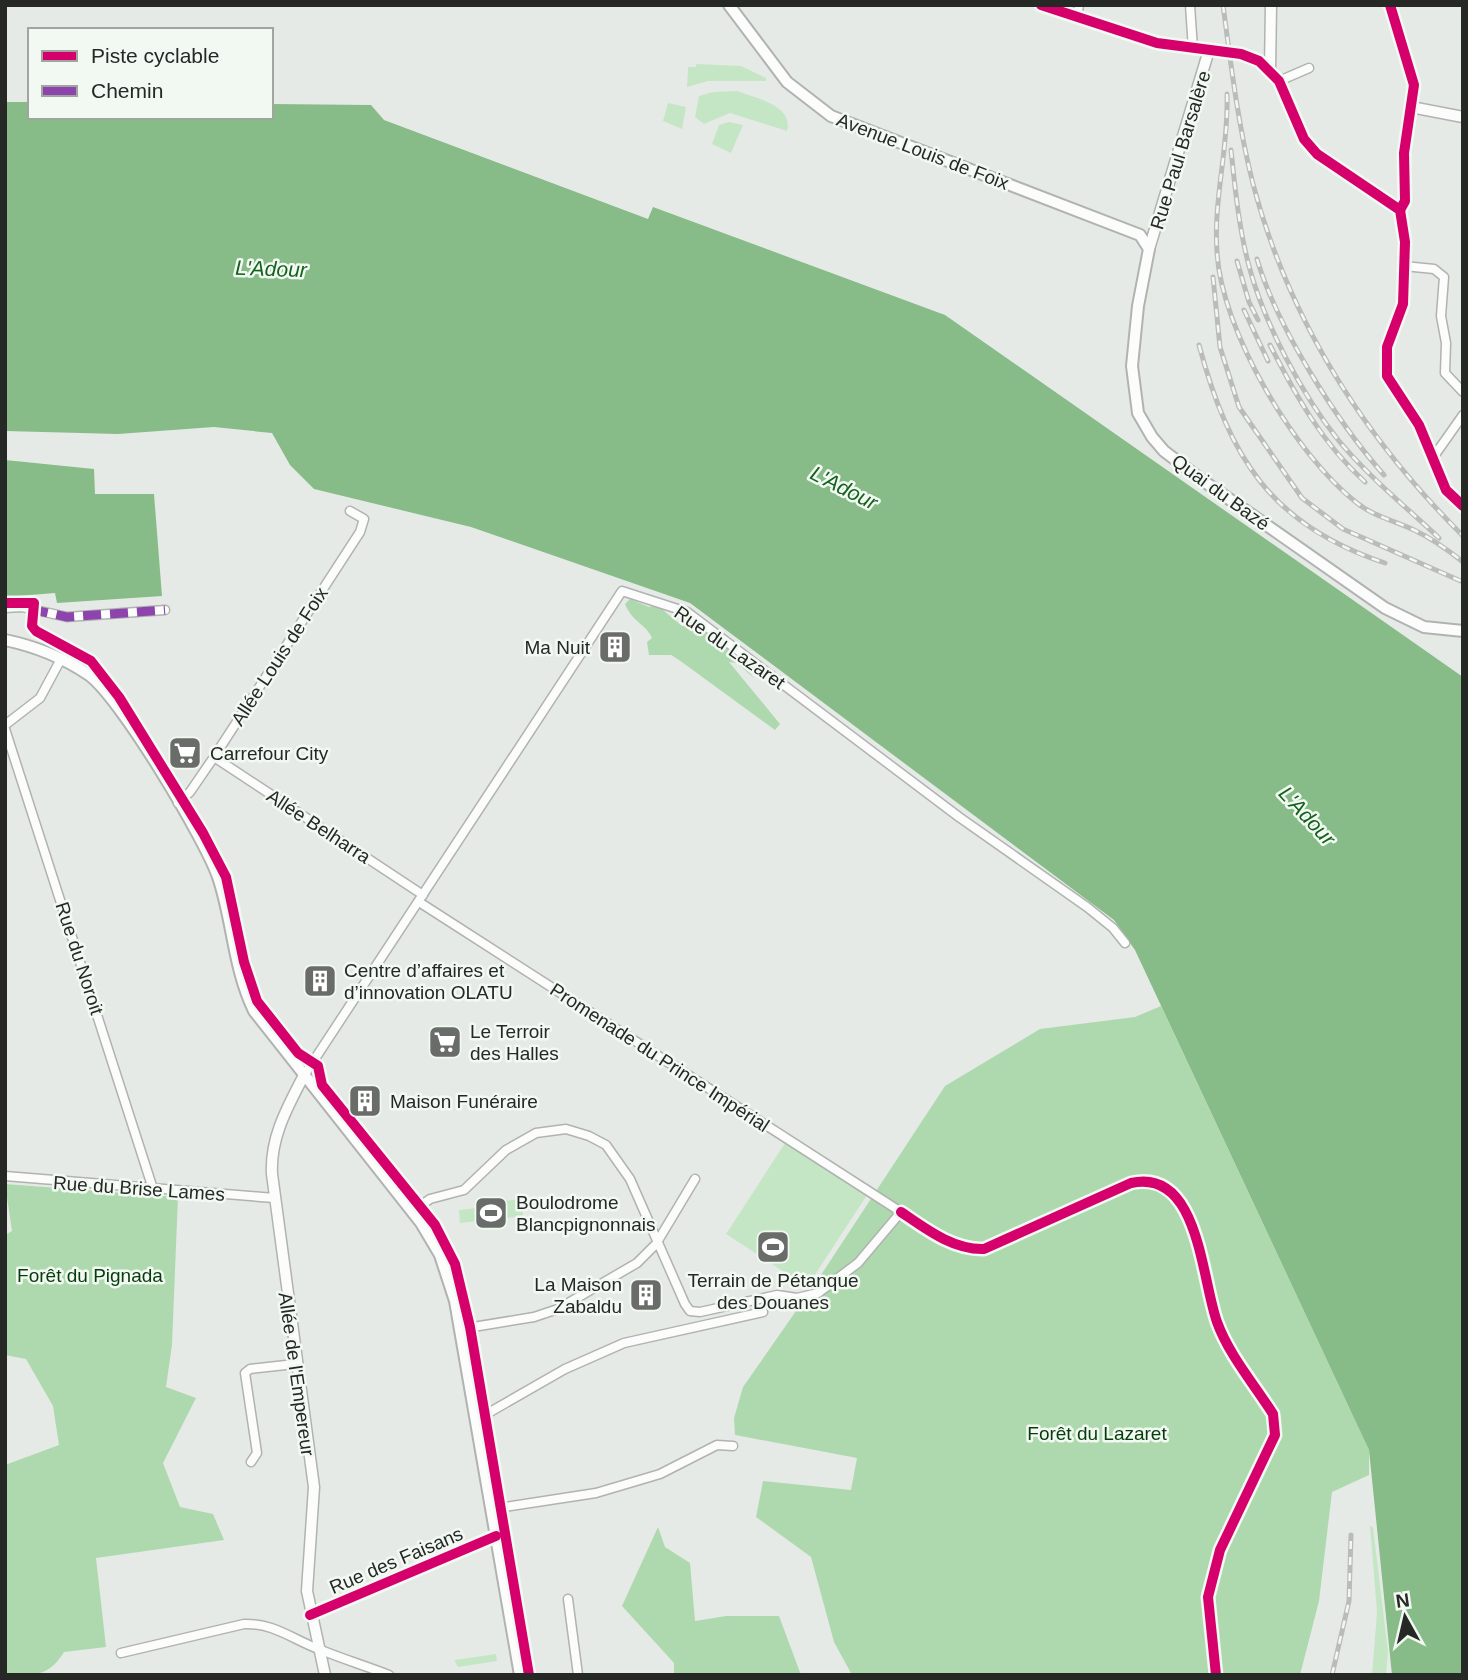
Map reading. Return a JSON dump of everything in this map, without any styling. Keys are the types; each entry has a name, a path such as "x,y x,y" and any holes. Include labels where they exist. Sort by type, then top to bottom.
{"main road":[{"name":"Avenue Louis de Foix","path":"729,5 787,82 831,117 1135,232 1143,238 1149,249"},
{"name":"Quai du Bazé","path":"1149,249 1136,319 1132,366 1138,413 1152,438 1164,451 1192,472 1385,608 1431,629 1463,631"},
{"path":"5,640 61,659 89,675 109,694 178,803 217,873 246,996 259,1020 412,1212 442,1260 461,1329 520,1675"}],"street":[{"path":"1041,5 1157,43 1241,54 1270,70 1279,81 1304,139 1317,154 1400,210"},
{"path":"1077,17 1079,5"},
{"path":"1190,5 1193,49"},
{"path":"1270,70 1271,5"},
{"path":"1390,5 1414,85 1404,153 1405,201 1400,210 1405,242 1403,304 1387,347 1387,376 1419,425 1446,489 1462,505"},
{"name":"Rue Paul Barsalère","path":"1149,249 1209,50"},
{"path":"1279,81 1309,68"},
{"path":"1411,107 1463,117"},
{"path":"1404,266 1434,268 1444,277 1441,316 1446,343 1444,373 1463,392"},
{"path":"1432,459 1463,415"},
{"name":"Allée Louis de Foix","path":"178,803 190,792 214,757 360,532 364,519 349,511"},
{"name":"Rue du Lazaret","path":"303,1077 622,591 687,612 959,817 1087,907 1113,928 1125,943"},
{"path":"5,608 22,607 67,617 165,610"},
{"path":"5,727 34,704 48,685 61,659"},
{"name":"Rue du Noroit","path":"5,727 153,1189"},
{"name":"Allée Belharra","path":"214,757 421,898"},
{"name":"Promenade du Prince Impérial","path":"421,898 901,1212 858,1263 818,1293 797,1298 777,1295 700,1312 690,1311 685,1304 656,1244"},
{"name":"Allée de l'Empereur","path":"303,1077 274,1144 271,1160 295,1364 314,1487 306,1569 310,1615 325,1675"},
{"path":"412,1212 429,1199 464,1190 506,1150 527,1136 566,1129 606,1145 619,1161 630,1179 656,1244"},
{"name":"Rue du Brise Lames","path":"5,1177 274,1198"},
{"path":"461,1329 534,1317 558,1309 637,1263 656,1244 695,1179"},
{"path":"476,1420 565,1370 624,1343 763,1312"},
{"path":"251,1462 257,1453 245,1373 250,1369 295,1364"},
{"path":"492,1508 596,1493 660,1474 717,1445 733,1446"},
{"name":"Rue des Faisans","path":"310,1615 496,1536"},
{"path":"568,1599 579,1661 578,1675"},
{"path":"121,1653 244,1624 258,1624 274,1627 319,1650 389,1675"}],"shaded area":[{"path":"696,64 741,66 766,78 766,81 708,81 687,87 688,67 696,67"},
{"path":"737,91 779,109 788,122 787,131 730,113 704,124 695,117 699,96 713,92"},
{"path":"668,103 686,107 682,129 663,121"},
{"path":"729,122 743,125 731,153 712,144 719,125"},
{"path":"785,1143 867,1195 807,1287 726,1234"},
{"name":"Boulodrome Blancpignonnais","path":"522,1199 523,1216 460,1223 459,1210 477,1208 477,1204"},
{"path":"1370,1526 1373,1527 1388,1652 1386,1675 1372,1675 1377,1612"},
{"path":"496,1654 497,1661 458,1667 454,1660"}],"green space":[{"path":"630,599 649,607 657,605 682,626 691,626 705,632 736,656 754,678 737,663 729,662 780,724 775,730 671,655 649,655 647,642 652,638 628,610 625,604"},
{"name":"Forêt du Lazaret","path":"1161,1006 1369,1450 1369,1475 1332,1492 1319,1601 1300,1675 852,1675 834,1642 811,1557 756,1517 763,1481 851,1490 857,1458 735,1435 734,1418 743,1387 819,1278 945,1086 1040,1029 1135,1017"},
{"name":"Forêt du Pignada","path":"5,1184 178,1197 172,1345 166,1387 196,1398 163,1463 180,1507 213,1514 224,1540 96,1558 106,1647 64,1652 46,1671 24,1675 5,1675 5,1465 59,1445 53,1406 26,1359 5,1355 5,1235 12,1231"},
{"path":"658,1527 665,1547 690,1563 695,1621 726,1616 779,1616 801,1675 674,1675 674,1663 622,1606"}],"water":[{"name":"L'Adour","path":"5,102 28,102 28,119 273,119 273,104 371,105 384,120 648,219 653,207 945,315 1463,677 1463,1675 1392,1675 1369,1450 1135,950 1114,920 690,603 471,527 314,489 290,465 272,433 214,427 118,434 5,431"},
{"path":"5,460 94,469 95,494 154,494 162,596 57,603 55,593 5,597"}],"railway":[{"path":"1223,5 1235,95 1253,184 1268,234 1287,282 1334,374 1363,417 1393,458 1463,536"},
{"path":"1227,94 1226,134 1217,213 1217,252 1232,317 1265,389 1310,454 1333,482 1357,503 1377,515 1420,533 1463,562"},
{"path":"1231,150 1240,223 1249,266 1264,311 1286,358 1311,402 1339,441 1375,479 1439,538"},
{"path":"1257,259 1279,314 1310,373 1347,428 1384,475"},
{"path":"1237,261 1249,302 1258,320"},
{"path":"1213,277 1220,347 1239,407 1302,498 1343,529 1463,582"},
{"path":"1244,310 1268,361"},
{"path":"1199,345 1225,421 1241,453 1260,481 1284,507 1312,529 1345,547 1385,563"},
{"path":"1270,345 1311,418 1336,451 1365,482"},
{"path":"1332,1675 1349,1601 1351,1535"}],"marked path":[{"path":"30,609 67,617 165,610"}],"cycle path":[{"path":"1041,5 1157,43 1241,54 1259,61 1279,81 1304,139 1317,154 1400,210 1405,242 1403,304 1387,347 1387,376 1419,425 1446,490 1463,506"},
{"path":"1390,5 1414,85 1404,153 1405,201 1400,210"},
{"path":"5,603 34,603 32,626 36,631 91,661 119,697 203,833 226,877 244,962 257,1001 298,1053 318,1066 322,1085 435,1225 455,1264 470,1327 529,1675"},
{"path":"901,1212 951,1242 984,1249 1131,1183 1154,1183 1171,1192 1184,1209 1194,1230 1217,1322 1235,1358 1273,1414 1275,1435 1220,1550 1208,1597 1216,1675"},
{"path":"310,1615 496,1536"}],"place":[{"name":"Ma Nuit","path":"615,647"},
{"name":"Carrefour City","path":"185,753"},
{"name":"Centre d’affaires et d’innovation OLATU","path":"320,981"},
{"name":"Le Terroir des Halles","path":"445,1042"},
{"name":"Maison Funéraire","path":"365,1101"},
{"name":"Boulodrome Blancpignonnais","path":"491,1213"},
{"name":"Terrain de Pétanque des Douanes","path":"773,1247"},
{"name":"La Maison Zabaldu","path":"646,1295"}]}
